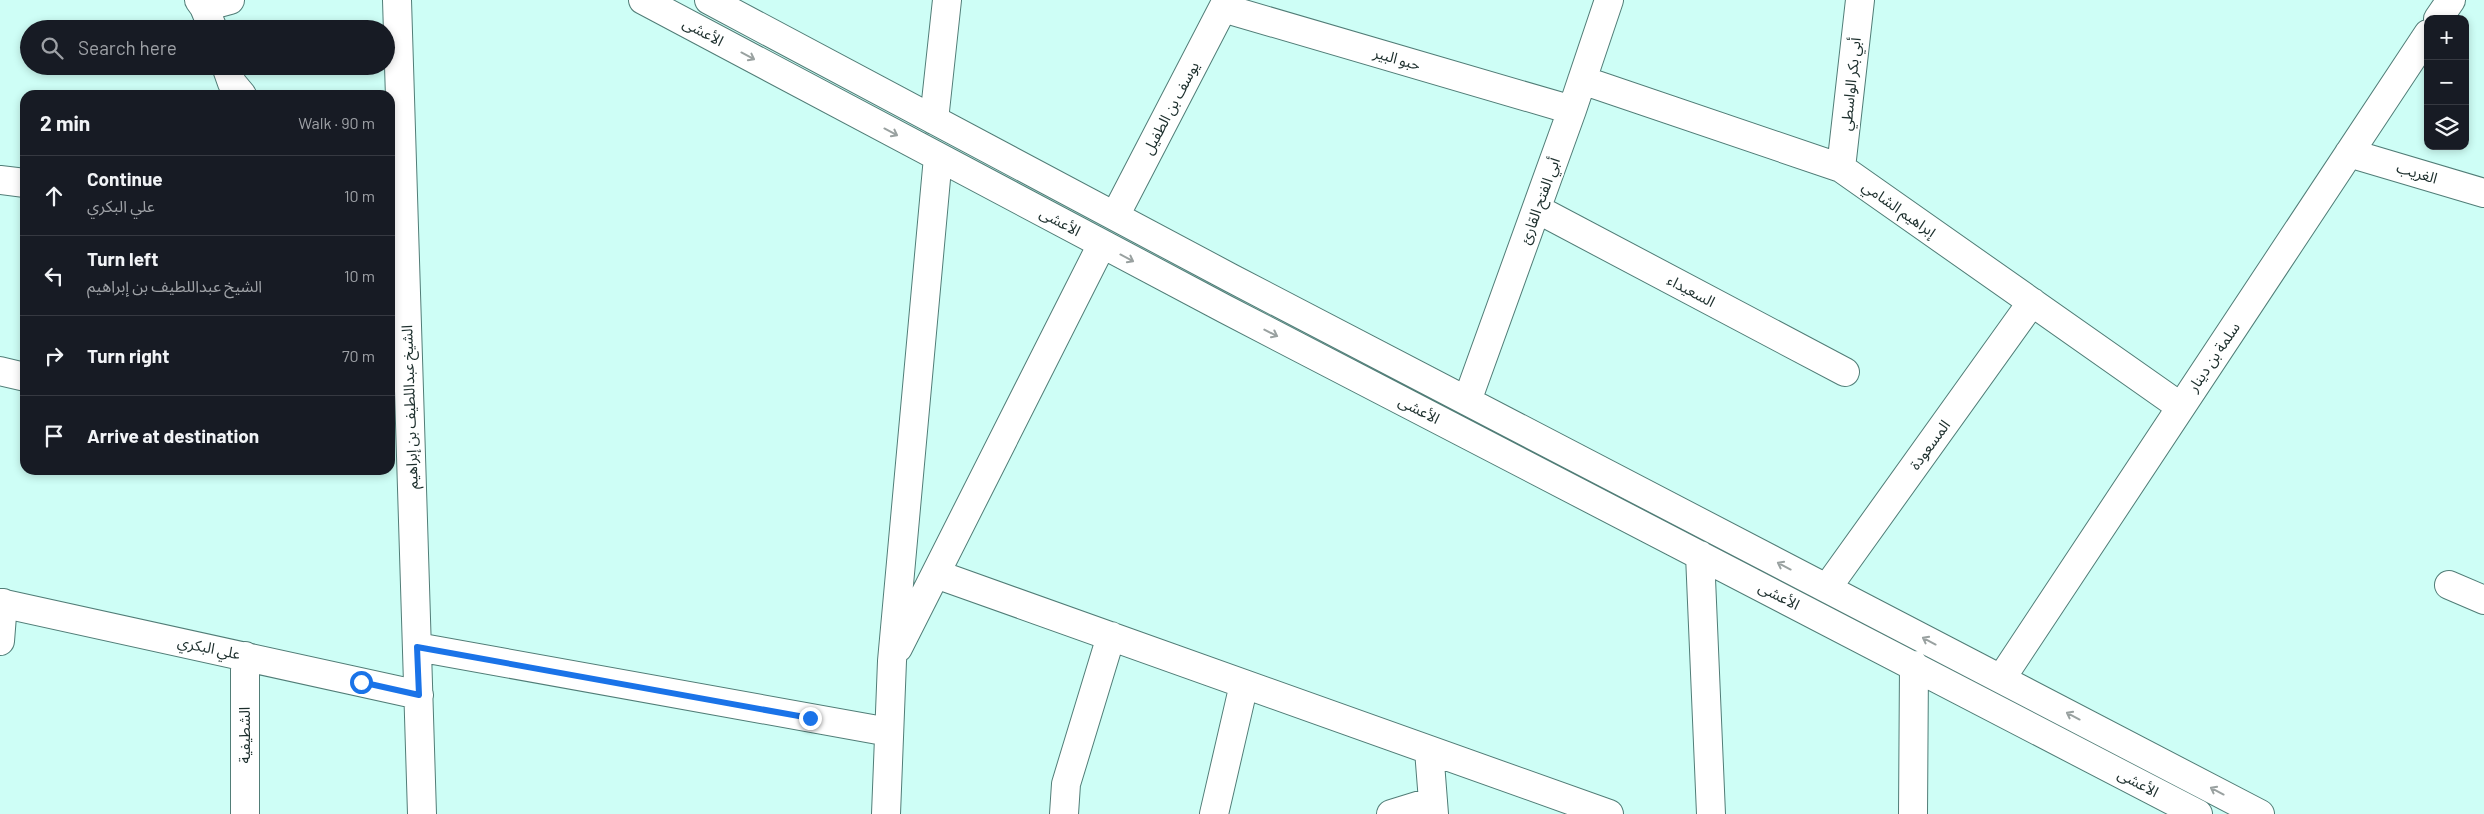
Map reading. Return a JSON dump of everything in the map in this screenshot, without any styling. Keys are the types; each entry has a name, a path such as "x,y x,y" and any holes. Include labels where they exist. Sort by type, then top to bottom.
{"street":[{"name":"الشيخ عبداللطيف بن إبراهيم","path":"397,0 395,114 401,466 417,647 422,814"},
{"name":"الأعشى","path":"643,0 1102,244 1914,665 2195,813"},
{"name":"الأعشى","path":"709,0 1115,216 2260,814"},
{"path":"934,120 947,0"},
{"name":"أبي الفتح القارئ","path":"1468,401 1537,210 1609,0"},
{"name":"أبي بكر الواسطي","path":"1841,168 1860,0"},
{"path":"2441,15 2451,0"},
{"name":"حبو البير","path":"1225,4 1572,110"},
{"name":"يوسف بن الطفيل","path":"1115,216 1225,4"},
{"name":"سلمة بن دينار","path":"2001,679 2424,40"},
{"path":"229,75 238,90"},
{"name":"إبراهيم الشامي","path":"1582,80 1841,168 2181,407"},
{"name":"الغريب","path":"2349,153 2484,193"},
{"path":"886,814 892,661 938,157"},
{"path":"0,180 20,182"},
{"name":"السعيداء","path":"1537,210 1845,372"},
{"path":"892,661 1102,244"},
{"name":"المسعودة","path":"1827,588 2032,302"},
{"path":"0,371 20,376"},
{"path":"1700,555 1711,814"},
{"path":"936,574 1609,814"},
{"path":"2449,585 2484,600"},
{"path":"0,642 2,603"},
{"name":"علي البكري","path":"2,603 419,695"},
{"path":"1064,814 1066,784 1111,636"},
{"path":"417,647 889,732"},
{"name":"الشطيفية","path":"245,656 245,814"},
{"path":"1913,814 1914,665"},
{"path":"1214,814 1244,684"},
{"path":"1391,814 1434,808 1429,750"}],"route":[{"path":"361,682 419,695 417,647 810,718"}]}
